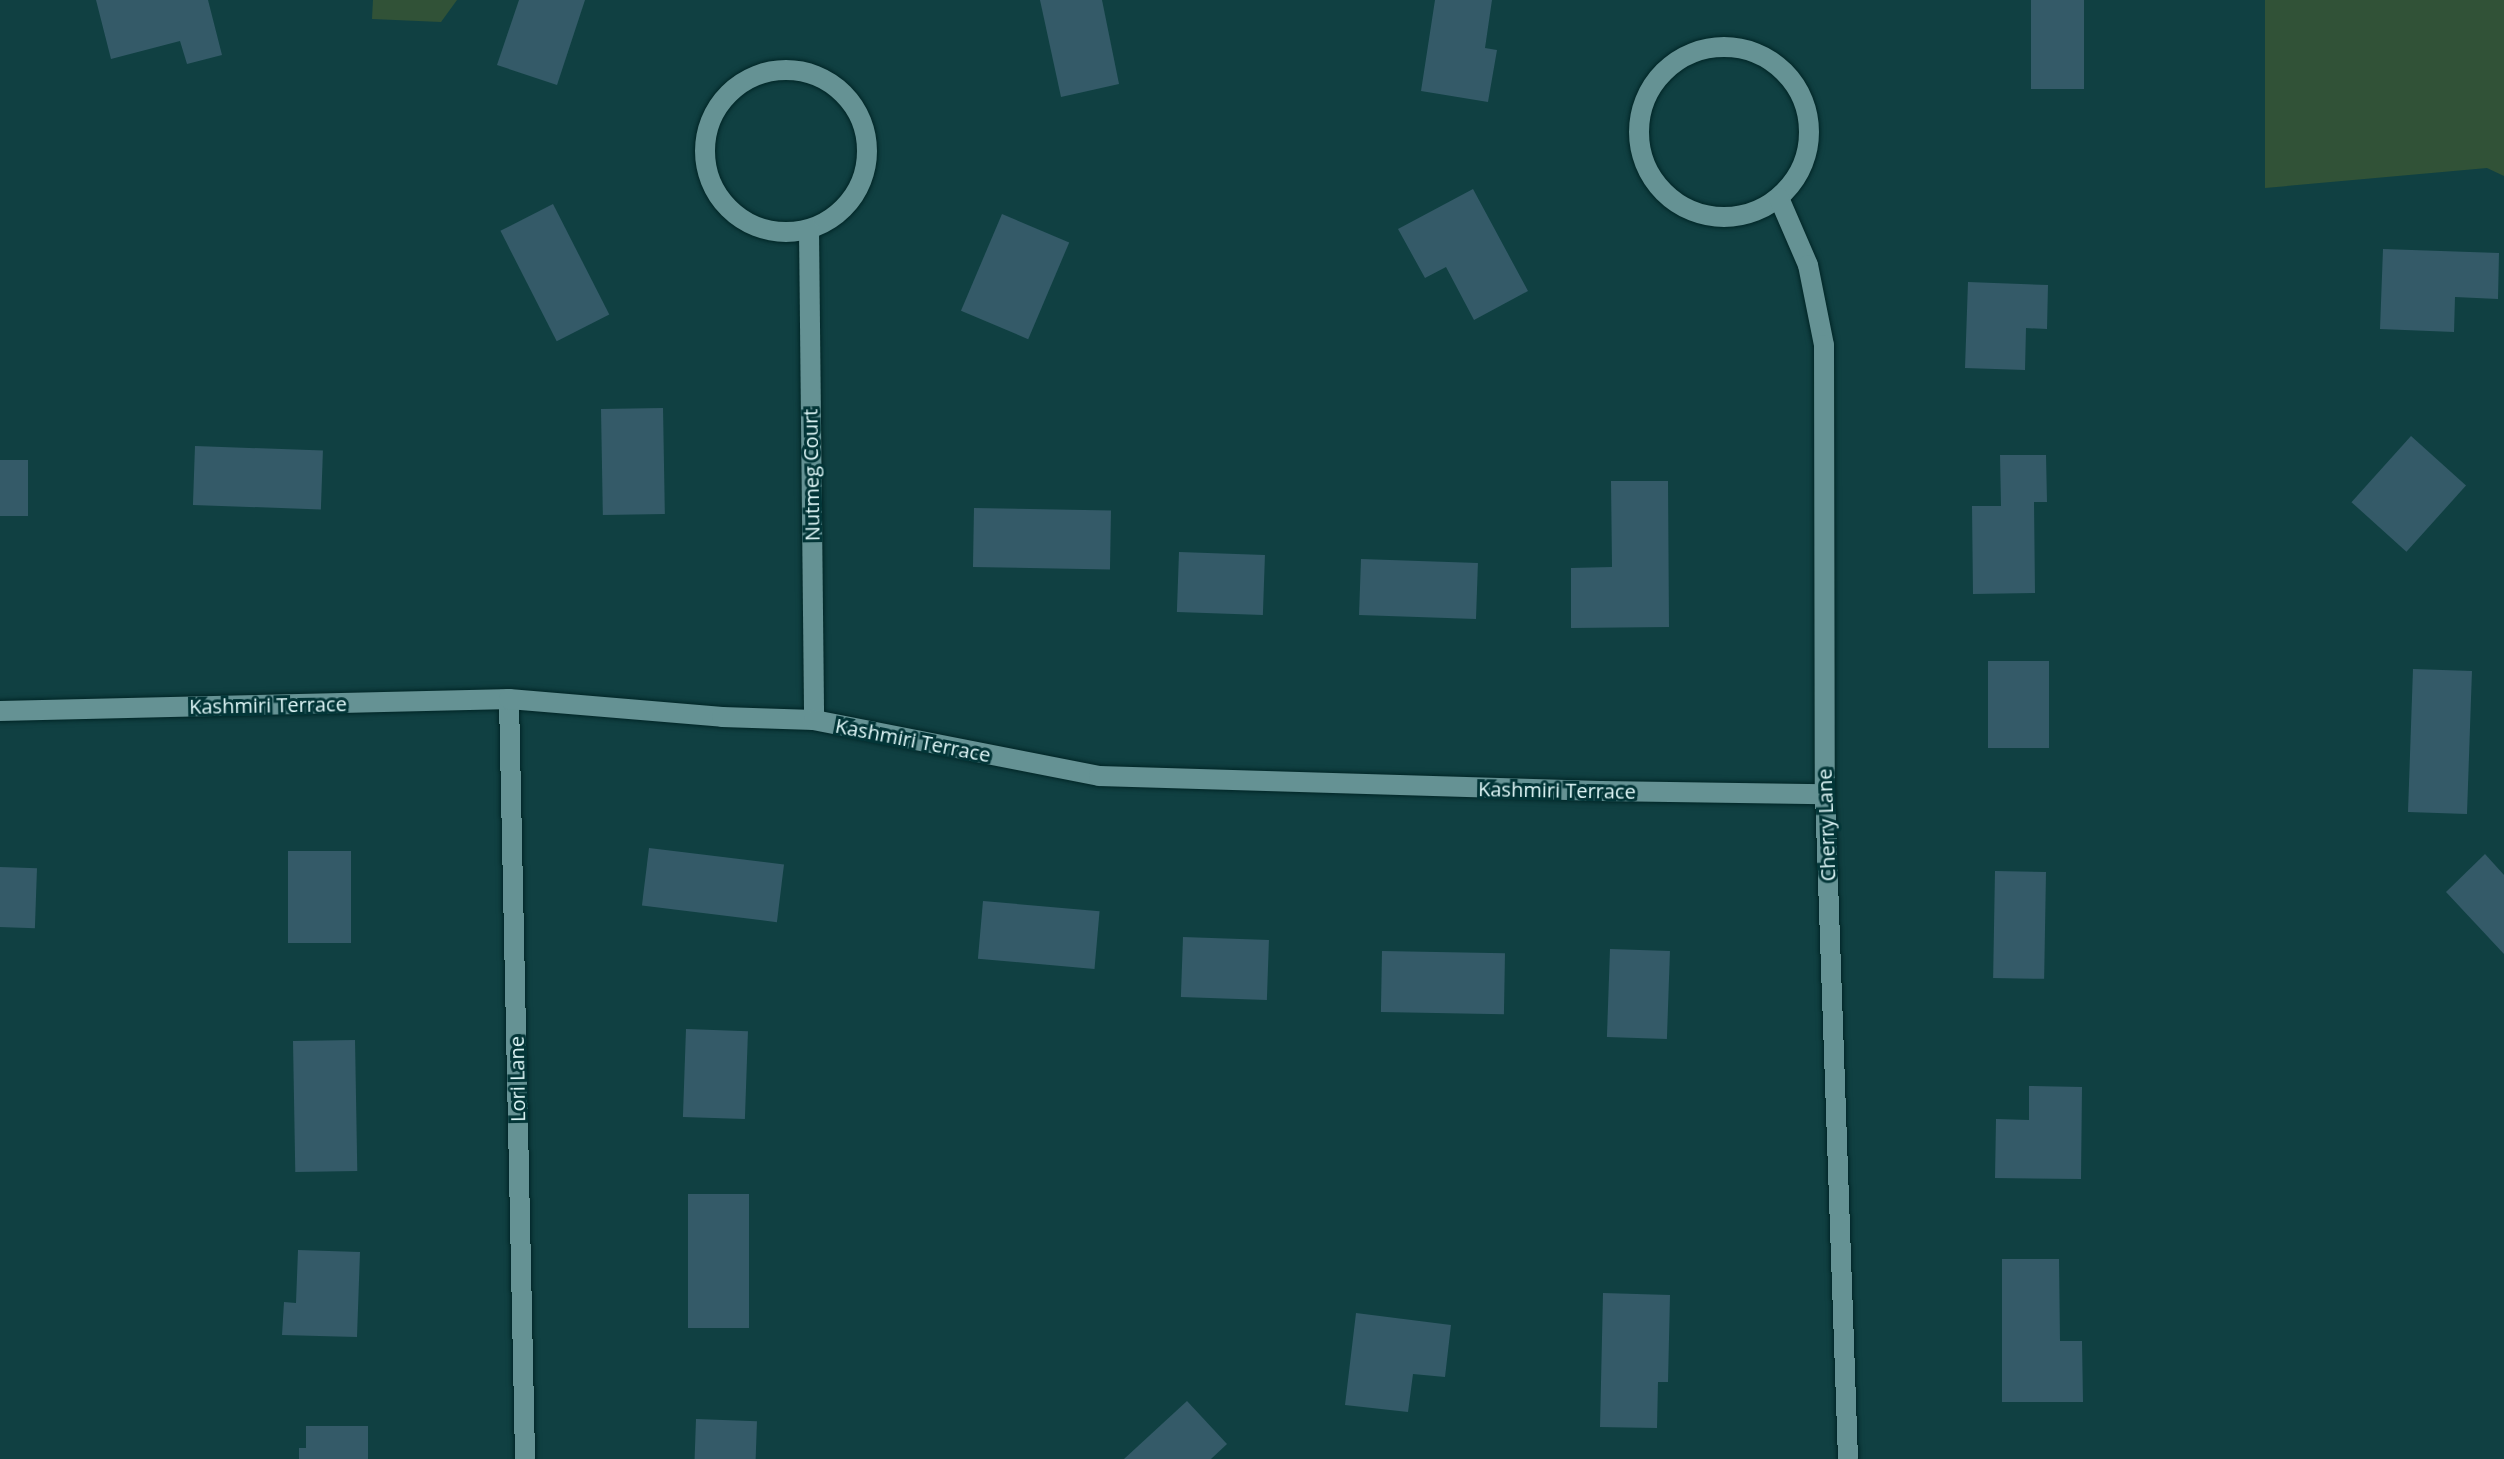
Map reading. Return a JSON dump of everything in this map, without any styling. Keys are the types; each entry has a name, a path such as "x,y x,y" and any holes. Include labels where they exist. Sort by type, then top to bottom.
{"street":[{"path":"1711,46 1747,49 1784,70 1805,103 1809,135 1798,177 1779,198 1743,216 1705,216 1665,195 1644,166 1638,131 1648,92 1661,73 1687,54 1711,46"},
{"path":"785,68 811,72 834,84 852,103 864,126 868,152 863,177 851,200 832,218 809,230 784,233 759,228 736,216 719,198 708,175 704,150 714,114 737,85 760,73 785,68"},
{"name":"Cherry Lane","path":"1779,198 1808,265 1824,345 1825,794 1848,1459"},
{"name":"Nutmeg Court","path":"809,230 814,720"},
{"name":"Kashmiri Terrace","path":"0,711 509,699 722,717 814,720 1099,776 1601,791 1825,794"},
{"name":"Lori Lane","path":"509,699 525,1459"}],"green space":[{"path":"373,0 457,0 441,22 372,19"},
{"path":"2265,0 2504,0 2504,176 2487,168 2265,188"}],"building":[{"path":"96,0 208,0 222,55 187,64 180,41 111,59"},
{"path":"519,0 585,0 557,85 497,65"},
{"path":"1040,0 1102,0 1119,84 1061,97"},
{"path":"1435,0 1492,0 1485,48 1497,50 1488,102 1421,91"},
{"path":"2031,0 2084,0 2084,89 2031,89"},
{"path":"1473,189 1528,291 1474,320 1446,267 1425,278 1398,229"},
{"path":"553,204 609,314 557,341 500,231"},
{"path":"1002,214 1069,243 1028,339 961,311"},
{"path":"2383,249 2499,253 2498,299 2455,297 2454,332 2380,329"},
{"path":"1968,282 2048,285 2047,329 2026,328 2025,370 1965,368"},
{"path":"663,408 665,514 603,515 601,409"},
{"path":"2411,436 2466,486 2406,552 2351,502"},
{"path":"195,446 323,450 321,509 193,505"},
{"path":"2000,455 2046,455 2047,502 2034,502 2035,593 1973,594 1972,506 2001,506"},
{"path":"0,460 28,460 28,516 0,516"},
{"path":"1611,481 1668,481 1669,627 1571,628 1571,568 1612,567"},
{"path":"974,508 1111,510 1110,569 973,567"},
{"path":"1179,552 1265,555 1263,615 1177,612"},
{"path":"1361,559 1478,563 1476,619 1359,615"},
{"path":"1988,661 2049,661 2049,748 1988,748"},
{"path":"2413,669 2472,671 2467,814 2408,812"},
{"path":"649,848 784,865 777,922 642,906"},
{"path":"288,851 351,851 351,943 288,943"},
{"path":"2485,854 2504,875 2504,954 2446,892"},
{"path":"0,867 37,868 35,928 0,927"},
{"path":"1995,871 2046,872 2044,979 1993,978"},
{"path":"983,901 1100,911 1094,969 978,959"},
{"path":"1183,937 1269,940 1267,1000 1181,997"},
{"path":"1610,949 1670,951 1667,1039 1607,1037"},
{"path":"1382,951 1505,953 1504,1014 1381,1012"},
{"path":"686,1029 748,1031 745,1119 683,1117"},
{"path":"355,1040 357,1171 295,1172 293,1041"},
{"path":"2029,1086 2082,1087 2081,1179 1995,1178 1996,1119 2029,1120"},
{"path":"688,1194 749,1194 749,1328 688,1328"},
{"path":"298,1250 360,1252 357,1337 282,1335 284,1302 296,1303"},
{"path":"2002,1259 2059,1259 2060,1341 2082,1341 2083,1402 2002,1402"},
{"path":"1603,1293 1670,1295 1668,1382 1658,1382 1657,1428 1600,1427"},
{"path":"1356,1313 1451,1325 1445,1377 1413,1374 1408,1412 1345,1405"},
{"path":"1187,1401 1227,1444 1211,1459 1124,1459"},
{"path":"696,1419 757,1421 756,1459 695,1459"},
{"path":"306,1426 368,1426 368,1459 299,1459 299,1448 306,1448"}]}
